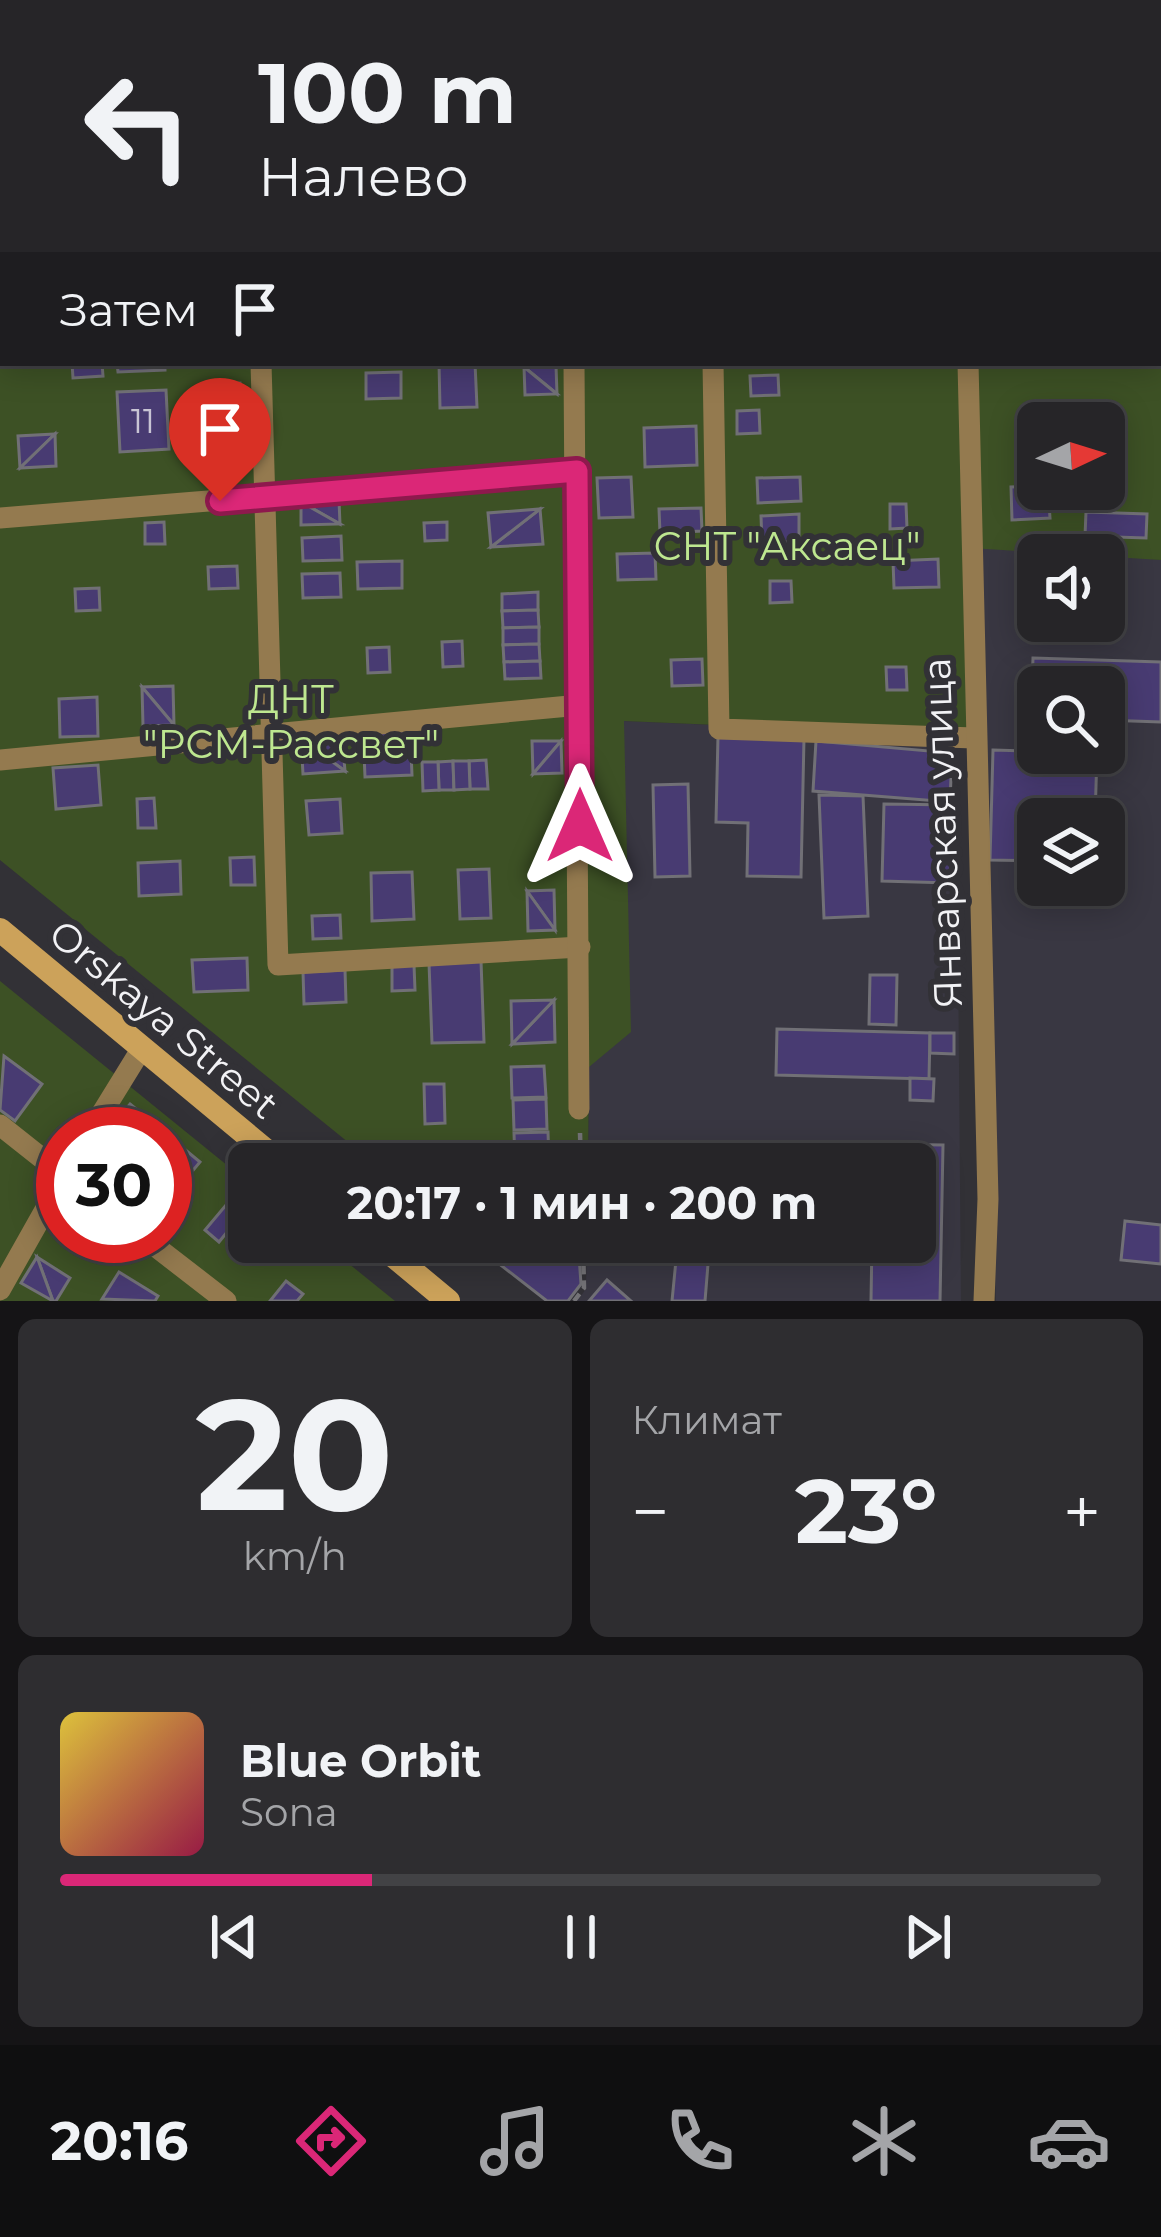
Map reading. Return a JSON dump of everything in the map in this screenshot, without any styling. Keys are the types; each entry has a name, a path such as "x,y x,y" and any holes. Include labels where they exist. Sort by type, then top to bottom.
{"main road":[{"name":"Orskaya Street","path":"0,930 257,1143"},
{"path":"402,1263 448,1301"}],"street":[{"path":"261,366 278,965 580,947"},
{"path":"574,366 580,705 579,1109"},
{"path":"713,366 719,729 974,738"},
{"name":"Январская улица","path":"968,366 988,1199 984,1301"},
{"path":"0,518 577,471"},
{"path":"0,760 580,705"},
{"path":"106,1107 142,1048"},
{"path":"0,1125 36,1154"},
{"path":"0,1290 36,1225"},
{"path":"177,1263 226,1301"}],"path":[{"path":"579,1109 580,1143"},
{"path":"574,1301 584,1288 583,1263"}],"shaded area":[{"path":"967,540 1017,545 1017,642 1125,642 1125,556 1161,560 1161,1301 996,1301"},
{"path":"623,721 945,735 952,917 958,944 961,1301 577,1301 586,1289 587,1263 936,1263 936,1143 588,1143 589,1067"}],"green space":[{"name":"ДНТ \"РСМ-Рассвет\"","path":"0,366 1161,366 1161,560 1125,558 1125,534 1017,534 1017,551 970,548 972,736 624,721 631,1032 589,1067 588,1143 349,1143 0,860"},
{"path":"0,981 155,1107 36,1107 36,1263 192,1263 192,1137 228,1166 228,1263 348,1263 395,1301 0,1301"}],"building":[{"path":"72,366 102,366 103,376 73,378"},
{"path":"117,366 165,366 165,370 118,372"},
{"path":"439,366 475,366 477,407 440,408"},
{"path":"556,366 557,394 524,367"},
{"path":"524,367 557,394 525,395"},
{"path":"401,372 401,398 366,399 366,373"},
{"path":"778,375 779,395 751,396 750,376"},
{"path":"240,383 242,423 205,385"},
{"path":"205,385 242,423 207,425"},
{"path":"166,390 169,449 120,452 117,392"},
{"path":"759,410 760,433 737,434 737,411"},
{"path":"696,426 697,465 645,467 644,428"},
{"path":"55,434 20,468 18,436"},
{"path":"55,434 56,466 20,468"},
{"path":"631,477 633,517 599,518 597,478"},
{"path":"800,477 801,501 758,503 757,478"},
{"path":"1011,487 1017,487 1017,510 1049,510 1050,518 1012,520"},
{"path":"339,500 340,524 301,502"},
{"path":"301,502 340,524 301,525"},
{"path":"890,504 906,504 907,528 890,529"},
{"path":"701,508 702,531 660,533 659,509"},
{"path":"540,509 543,544 491,547"},
{"path":"540,509 491,547 488,513"},
{"path":"1086,512 1147,514 1146,538 1085,534"},
{"path":"799,514 799,541 762,543 761,516"},
{"path":"164,522 165,544 145,544 145,523"},
{"path":"447,522 447,540 425,541 424,523"},
{"path":"341,536 342,560 303,561 302,538"},
{"path":"655,553 656,579 618,580 617,554"},
{"path":"938,559 939,587 894,588 893,561"},
{"path":"402,561 402,588 358,589 357,562"},
{"path":"237,566 238,588 209,589 208,567"},
{"path":"340,573 341,597 303,598 302,574"},
{"path":"770,581 791,581 792,602 770,603"},
{"path":"99,588 100,610 76,611 75,589"},
{"path":"538,592 538,610 502,611 502,594"},
{"path":"538,610 539,627 503,628 502,611"},
{"path":"539,627 539,644 503,645 503,628"},
{"path":"462,641 463,666 443,667 442,642"},
{"path":"539,644 540,661 504,662 503,645"},
{"path":"389,647 390,672 368,673 367,648"},
{"path":"1033,658 1161,662 1161,722 1125,721 1125,666 1033,666"},
{"path":"702,659 703,685 672,686 671,660"},
{"path":"540,661 541,678 505,679 504,662"},
{"path":"886,667 906,667 907,690 887,690"},
{"path":"173,686 174,725 142,687"},
{"path":"142,687 174,725 143,726"},
{"path":"97,697 98,736 60,737 59,699"},
{"path":"410,728 412,775 365,777 363,730"},
{"path":"342,736 345,771 301,739"},
{"path":"718,736 804,738 801,877 747,876 748,823 716,822"},
{"path":"301,739 345,771 303,774"},
{"path":"532,741 561,741 533,774"},
{"path":"561,741 562,773 533,774"},
{"path":"816,741 952,753 950,802 813,791"},
{"path":"993,750 1017,751 1017,774 1096,774 1096,798 1017,798 1017,861 990,860"},
{"path":"486,760 488,789 470,789 469,761"},
{"path":"453,761 454,790 439,790 438,762"},
{"path":"453,761 469,761 470,789 454,790"},
{"path":"422,762 438,762 439,790 423,791"},
{"path":"98,765 101,805 56,809 53,768"},
{"path":"688,784 690,876 655,877 653,785"},
{"path":"819,795 863,796 868,916 824,918"},
{"path":"154,798 156,828 138,828 137,799"},
{"path":"340,799 342,833 309,835 306,801"},
{"path":"884,804 952,805 950,883 882,881"},
{"path":"254,857 255,885 231,885 230,858"},
{"path":"180,861 181,894 139,896 138,863"},
{"path":"489,869 491,918 460,919 458,870"},
{"path":"412,872 414,919 372,921 371,873"},
{"path":"554,890 555,930 527,891"},
{"path":"527,891 555,930 528,931"},
{"path":"340,915 341,938 313,939 312,916"},
{"path":"247,958 248,990 194,992 192,960"},
{"path":"481,961 484,1042 432,1043 429,963"},
{"path":"414,965 415,990 392,991 392,966"},
{"path":"345,970 346,1002 304,1004 303,972"},
{"path":"870,975 897,975 896,1025 869,1024"},
{"path":"554,1000 555,1042 512,1044"},
{"path":"554,1000 512,1044 511,1001"},
{"path":"777,1029 930,1033 929,1079 776,1075"},
{"path":"930,1033 954,1033 954,1054 930,1053"},
{"path":"4,1056 42,1084 15,1121 0,1110"},
{"path":"544,1066 546,1097 512,1098 511,1067"},
{"path":"910,1078 934,1079 933,1101 910,1100"},
{"path":"424,1084 444,1084 445,1123 425,1124"},
{"path":"546,1099 547,1129 514,1130 513,1100"},
{"path":"548,1132 548,1143 514,1143 514,1133"},
{"path":"936,1145 943,1145 940,1301 871,1301 872,1263 936,1263"},
{"path":"228,1207 228,1231 219,1242 205,1230"},
{"path":"1125,1221 1161,1225 1161,1264 1121,1260"},
{"path":"36,1259 53,1301 21,1283"},
{"path":"39,1263 70,1278 53,1301"},
{"path":"498,1263 580,1263 581,1284 568,1301 547,1301"},
{"path":"676,1263 708,1263 705,1301 672,1301"},
{"path":"119,1272 158,1296 155,1301 102,1299"},
{"path":"607,1280 631,1301 589,1301"},
{"path":"286,1281 303,1294 297,1301 270,1301"}],"route":[{"path":"220,501 577,471 580,826"}],"park label":[{"name":"СНТ \"Аксаец\"","path":"787,546"}]}
